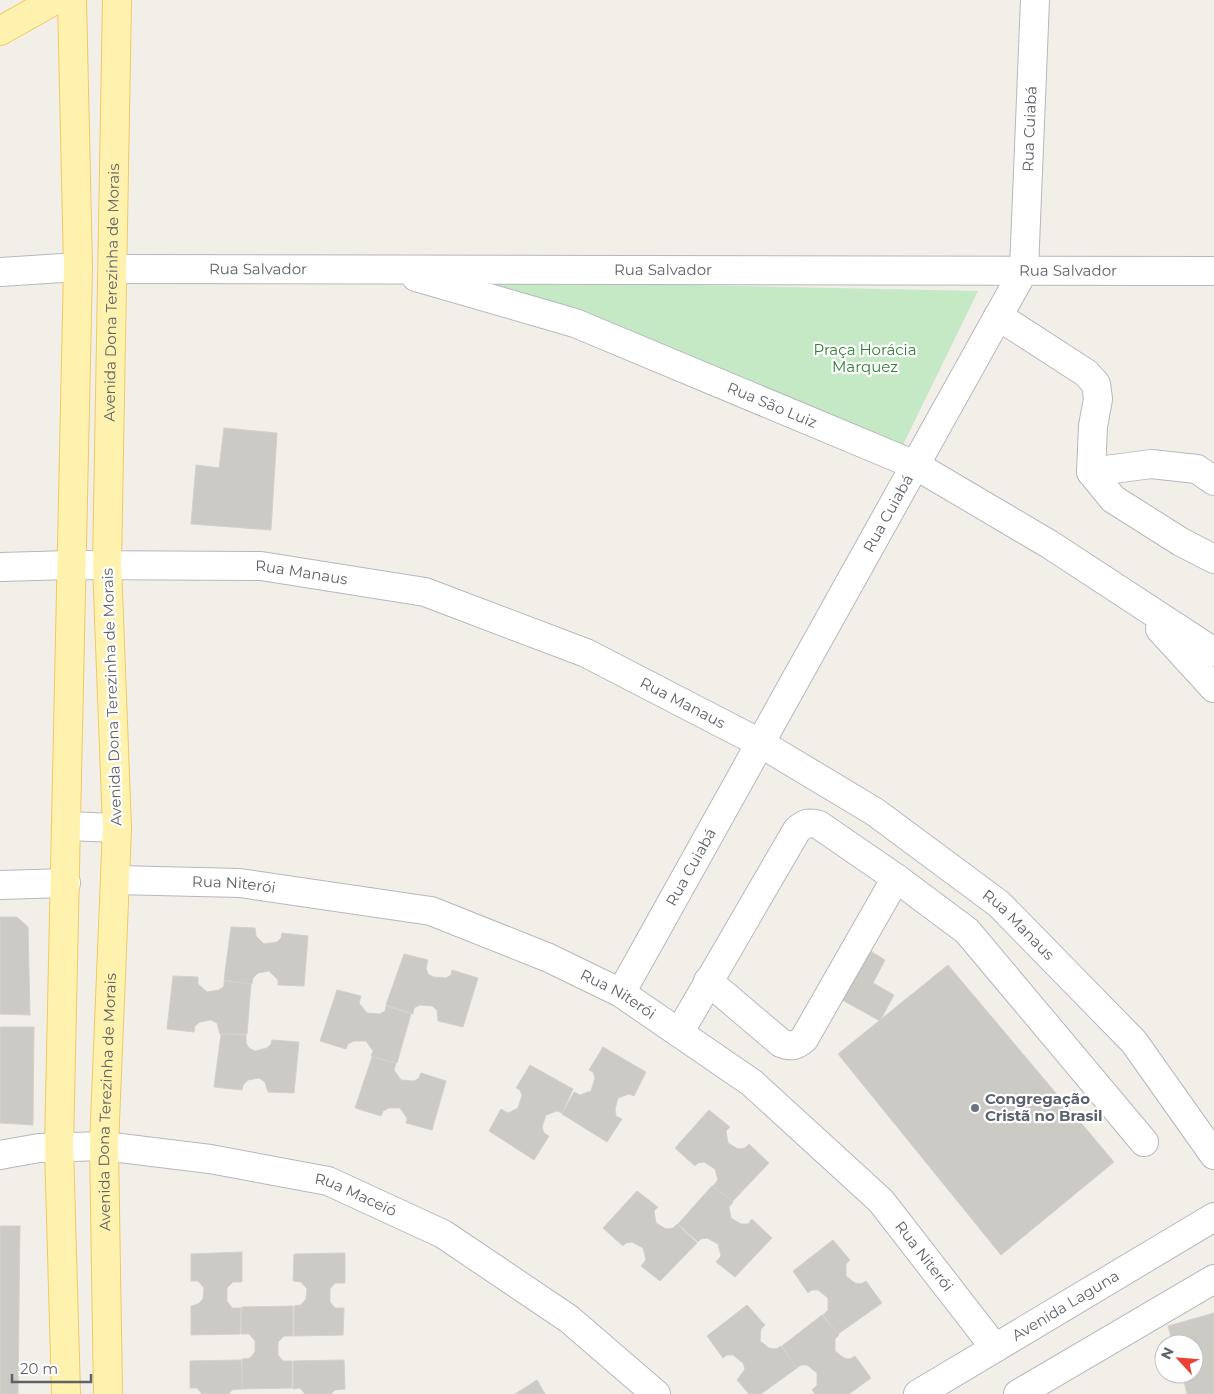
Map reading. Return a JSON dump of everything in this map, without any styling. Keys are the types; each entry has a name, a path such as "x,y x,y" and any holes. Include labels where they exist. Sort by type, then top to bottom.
{"main road":[{"path":"0,31 55,0"},
{"path":"66,1394 59,1147 78,267 72,0"},
{"name":"Avenida Dona Terezinha de Morais","path":"108,1394 104,1146 117,828 107,566 116,0"}],"street":[{"name":"Rua Cuiabá","path":"621,993 1024,270 1035,0"},
{"path":"0,272 78,267"},
{"name":"Rua São Luiz","path":"386,268 575,323 915,465 1049,544 1214,652"},
{"name":"Rua Salvador","path":"113,269 1214,271"},
{"path":"998,316 1086,373 1096,384 1098,399 1093,426 1091,472 1113,500 1181,542 1214,559"},
{"path":"1091,472 1151,464 1197,469 1214,480"},
{"name":"Rua Manaus","path":"0,568 71,565 261,566 425,592 586,652 760,743 874,812 999,904 1134,1042 1214,1155"},
{"name":"Rua São Luiz","path":"1132,599 1214,688"},
{"path":"679,1033 797,830 811,822 896,878 966,931 1144,1142"},
{"path":"67,826 117,828"},
{"path":"708,981 780,1043 788,1046 798,1045 804,1038 896,878"},
{"name":"Rua Niterói","path":"116,880 240,883 431,911 549,958 621,993 752,1083 881,1202 995,1348"},
{"path":"0,885 66,882"},
{"name":"Rua Maceió","path":"0,1155 59,1147 104,1146 210,1159 328,1181 444,1234 569,1319 656,1394"},
{"name":"Avenida Laguna","path":"918,1394 1214,1216"},
{"path":"1018,1394 1214,1279"}],"green space":[{"name":"Praça Horácia Marquez","path":"450,280 978,291 900,451"}],"building":[{"path":"224,428 277,433 271,530 191,524 196,465 219,468"},
{"path":"0,917 17,917 28,927 30,1015 0,1014"},
{"path":"231,927 255,928 256,936 264,944 277,942 281,938 282,933 308,936 304,986 278,985 278,980 269,971 258,973 253,978 252,984 224,980"},
{"path":"864,947 885,960 873,983 894,995 880,1021 835,996"},
{"path":"404,954 428,960 426,968 428,974 433,977 446,978 451,975 452,970 478,978 463,1027 438,1021 437,1010 432,1006 420,1005 414,1008 413,1014 386,1005"},
{"name":"Congregação Cristã no Brasil","path":"948,965 1114,1162 1001,1255 838,1054"},
{"path":"173,976 198,977 198,984 207,992 219,990 224,986 224,981 251,984 247,1034 220,1034 217,1023 211,1020 200,1022 195,1026 194,1032 167,1029"},
{"path":"337,990 361,996 359,1003 367,1013 380,1014 385,1011 386,1006 411,1014 397,1063 371,1056 373,1051 366,1041 354,1041 348,1044 346,1049 320,1041"},
{"path":"0,1027 34,1027 33,1125 0,1123"},
{"path":"221,1034 246,1035 246,1043 249,1048 255,1051 267,1048 272,1040 299,1042 294,1093 268,1092 265,1082 259,1078 248,1080 243,1085 242,1090 214,1087"},
{"path":"603,1047 646,1072 634,1096 629,1094 618,1098 615,1109 616,1116 622,1119 607,1142 562,1114 574,1092 580,1095 591,1091 595,1078 593,1072 589,1070"},
{"path":"372,1057 396,1063 394,1070 401,1080 414,1081 419,1078 421,1073 446,1081 432,1130 406,1123 407,1118 400,1108 389,1108 383,1111 381,1116 355,1108"},
{"path":"530,1065 573,1089 562,1113 557,1111 546,1115 542,1127 544,1133 549,1136 534,1160 489,1131 501,1109 508,1113 518,1108 522,1095 520,1090 516,1088"},
{"path":"709,1110 730,1127 726,1131 728,1143 738,1149 745,1148 749,1144 769,1163 732,1202 713,1186 718,1180 715,1169 704,1162 698,1163 695,1166 675,1148"},
{"path":"712,1186 733,1202 729,1207 731,1218 741,1224 748,1224 752,1219 772,1238 735,1277 716,1262 721,1256 718,1244 707,1238 701,1239 698,1242 678,1224"},
{"path":"637,1191 658,1207 654,1211 656,1223 666,1229 673,1228 677,1224 697,1243 660,1281 641,1266 646,1260 643,1248 632,1242 626,1243 623,1246 603,1228"},
{"path":"0,1226 20,1226 18,1394 0,1394"},
{"path":"833,1240 850,1260 846,1264 846,1276 855,1283 861,1284 866,1281 882,1303 838,1334 823,1315 828,1310 828,1298 818,1290 812,1290 808,1293 793,1271"},
{"path":"242,1252 242,1282 233,1282 227,1288 227,1301 232,1308 241,1308 240,1334 191,1335 191,1306 198,1304 203,1299 204,1288 198,1281 191,1281 191,1254"},
{"path":"345,1253 345,1283 335,1283 330,1289 330,1302 335,1308 344,1308 343,1335 294,1336 294,1306 301,1305 306,1299 307,1289 301,1282 293,1281 294,1254"},
{"path":"747,1305 765,1325 761,1329 760,1341 769,1348 776,1349 781,1346 797,1368 761,1394 749,1394 737,1380 745,1369 743,1363 733,1355 727,1355 723,1358 707,1336"},
{"path":"293,1306 293,1336 284,1336 278,1342 278,1355 283,1361 292,1361 292,1388 242,1389 242,1359 250,1358 255,1352 255,1341 249,1334 241,1334 242,1307"},
{"path":"1214,1313 1214,1394 1187,1394 1184,1384 1204,1384 1204,1334 1170,1334 1168,1326"},
{"path":"822,1315 839,1335 835,1339 835,1351 844,1358 850,1359 855,1356 871,1378 849,1394 815,1394 812,1390 817,1385 817,1373 807,1365 801,1365 797,1368 782,1346"},
{"path":"241,1360 242,1389 232,1390 229,1394 202,1394 197,1388 190,1388 190,1361"},
{"path":"344,1360 345,1389 335,1390 331,1394 305,1394 300,1388 293,1389 293,1361"},
{"path":"537,1380 545,1394 515,1394"}],"place":[{"name":"Congregação Cristã no Brasil","path":"975,1108"}]}
